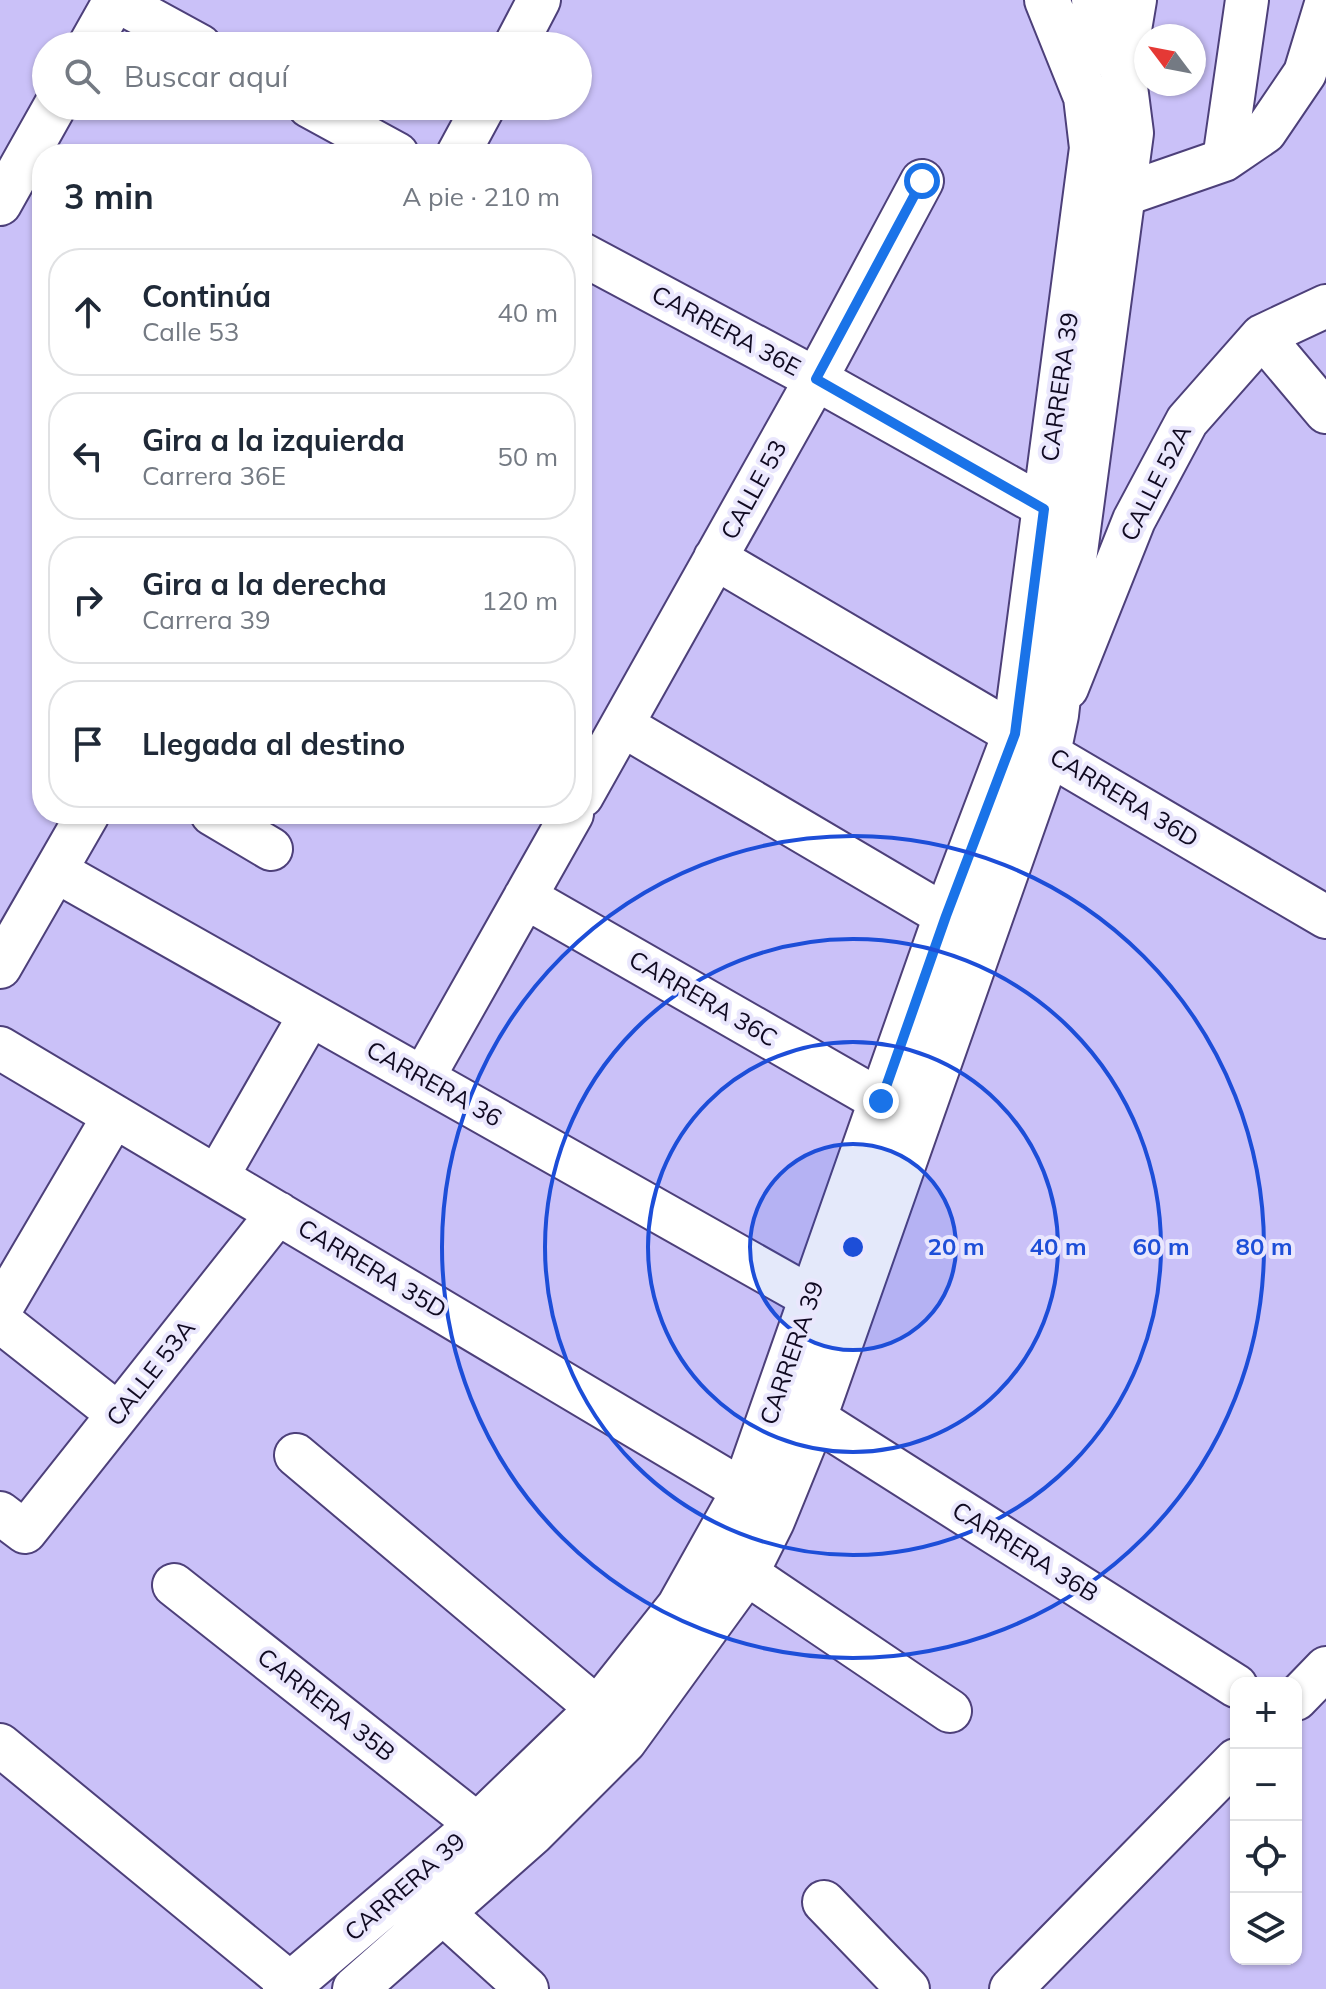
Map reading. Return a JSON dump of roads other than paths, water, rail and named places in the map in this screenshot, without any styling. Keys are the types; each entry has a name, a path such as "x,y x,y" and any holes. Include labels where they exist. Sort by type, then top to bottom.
{"main road":[{"name":"CARRERA 39","path":"355,1989 532,1833 624,1741 746,1573 772,1521 814,1418 1040,734 1092,148 1086,97 1047,0"},
{"name":"CARRERA 39","path":"1061,517 1123,195 1131,133 1123,71 1094,0"},
{"name":"CARRERA 39","path":"291,1987 478,1825 598,1709 679,1607 744,1491 946,916 1040,734"}],"street":[{"path":"97,32 115,0 174,32"},
{"path":"522,32 539,0"},
{"path":"1123,71 1135,0"},
{"path":"1224,160 1247,0"},
{"path":"1123,195 1224,160 1265,132 1305,73 1326,4"},
{"path":"32,144 47,120"},
{"path":"335,120 379,144"},
{"path":"463,144 476,120"},
{"path":"2,195 32,145"},
{"name":"CALLE 53","path":"592,778 816,379 922,181"},
{"name":"CARRERA 36E","path":"592,259 816,379 1061,517"},
{"name":"CALLE 52A","path":"1040,734 1134,520 1187,421 1262,336 1326,306"},
{"path":"1262,336 1326,412"},
{"name":"CARRERA 36D","path":"715,558 1040,734 1326,917"},
{"path":"622,725 946,916"},
{"path":"1,964 82,824"},
{"path":"229,824 271,849"},
{"path":"423,1078 566,824"},
{"name":"CARRERA 36","path":"56,871 812,1298"},
{"name":"CARRERA 36C","path":"525,897 881,1101"},
{"path":"217,1177 310,1015"},
{"name":"CARRERA 35D","path":"0,1048 744,1491"},
{"path":"0,1310 114,1116"},
{"name":"CALLE 53A","path":"12,1522 118,1414 278,1213"},
{"path":"0,1321 118,1414"},
{"name":"CARRERA 36B","path":"814,1418 1230,1682"},
{"path":"296,1455 598,1709"},
{"path":"746,1573 950,1711"},
{"name":"CARRERA 35B","path":"174,1585 478,1825"},
{"path":"1302,1693 1326,1668"},
{"path":"0,1745 291,1987"},
{"path":"1011,1989 1230,1766"},
{"path":"824,1902 908,1989"},
{"path":"443,1913 527,1989"}]}
